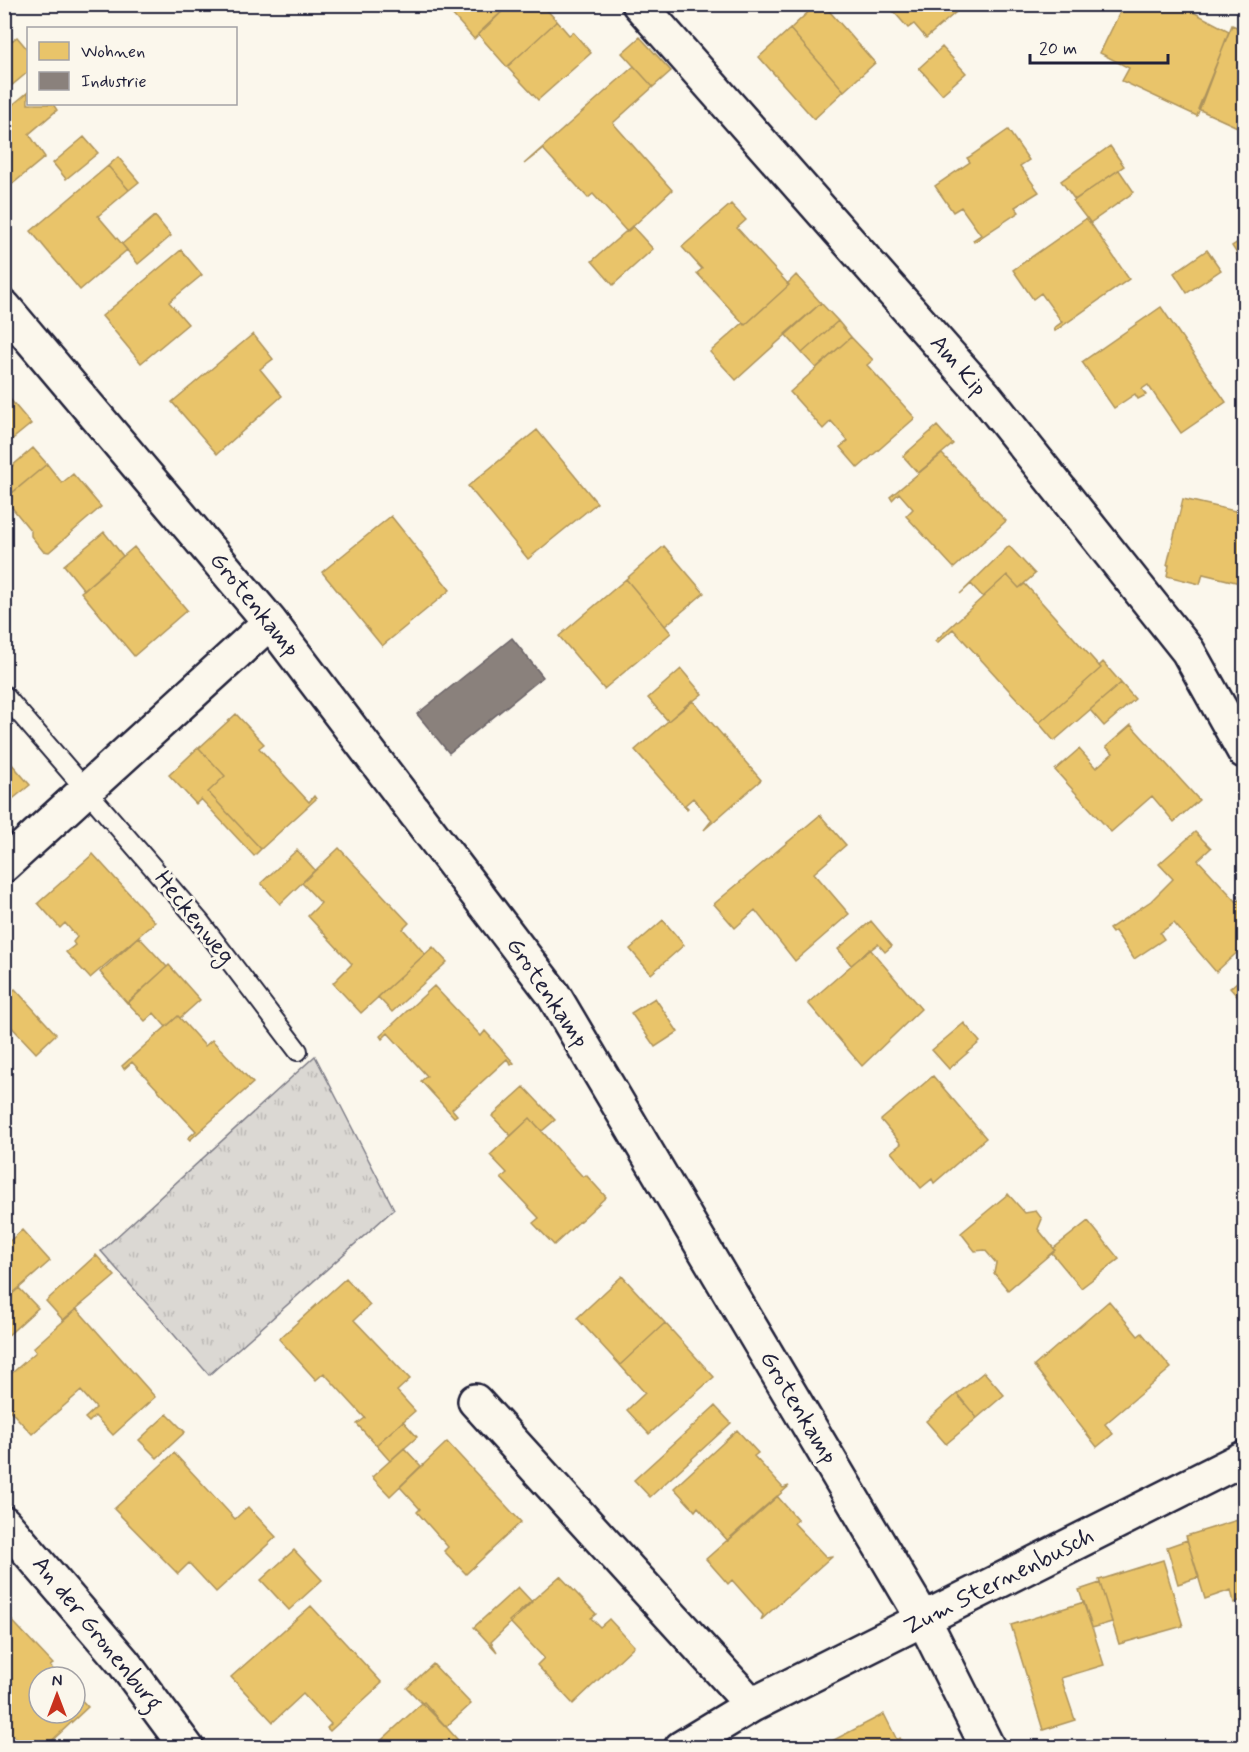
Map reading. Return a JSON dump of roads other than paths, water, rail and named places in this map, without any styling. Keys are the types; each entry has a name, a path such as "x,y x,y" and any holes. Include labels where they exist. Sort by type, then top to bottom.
{"street":[{"name":"Am Kip","path":"639,4 986,397 1188,651 1245,751"},
{"name":"Grotenkamp","path":"4,307 270,622 553,994 924,1620 988,1748"},
{"path":"4,865 270,622"},
{"path":"476,1401 752,1705"},
{"name":"Zum Sternenbusch","path":"681,1748 752,1705 1245,1458"},
{"name":"An der Gronenburg","path":"4,1523 124,1663 187,1748"}],"lane":[{"name":"Heckenweg","path":"4,695 200,922 298,1051"}]}
